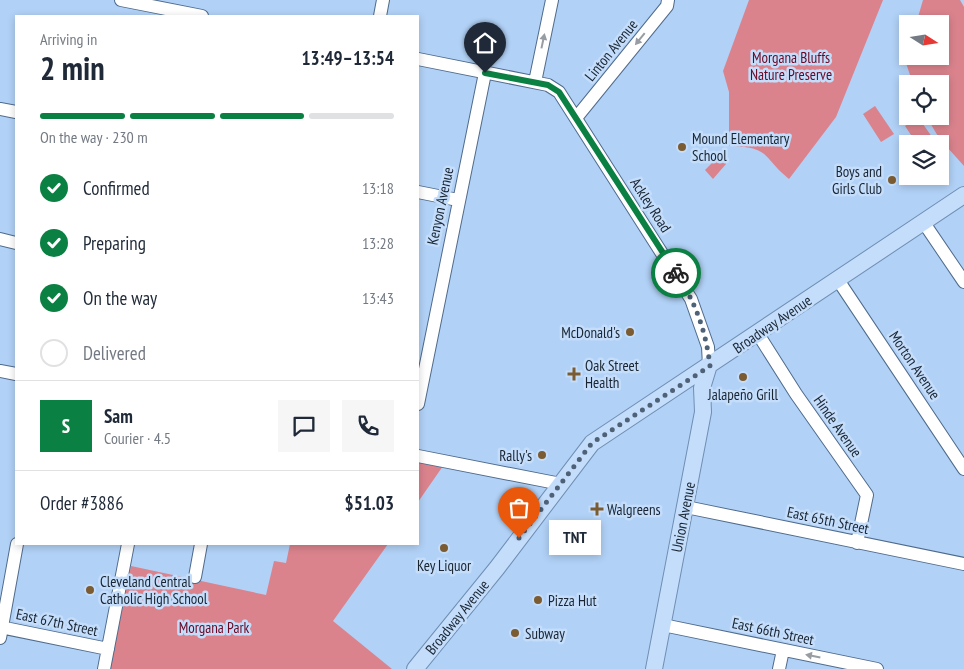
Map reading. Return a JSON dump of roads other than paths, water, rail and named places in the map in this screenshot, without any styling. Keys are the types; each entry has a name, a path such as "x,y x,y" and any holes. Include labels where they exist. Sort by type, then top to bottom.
{"main road":[{"name":"Broadway Avenue","path":"415,669 592,443 964,195"},
{"name":"Union Avenue","path":"654,669 704,412 702,388 710,366"}],"street":[{"path":"121,0 197,15"},
{"path":"380,15 383,0"},
{"path":"534,82 552,0"},
{"name":"Linton Avenue","path":"576,118 667,6 668,0"},
{"name":"Ackley Road","path":"419,59 548,85 559,92 688,292 698,313 708,348 710,366"},
{"name":"Kenyon Avenue","path":"419,399 485,73"},
{"path":"0,109 15,112"},
{"path":"419,192 458,200"},
{"path":"924,223 964,282"},
{"path":"0,240 15,243"},
{"name":"Morton Avenue","path":"838,280 964,469"},
{"name":"Hinde Avenue","path":"758,334 796,394 867,495 857,543"},
{"path":"0,371 15,374"},
{"path":"419,456 561,484"},
{"name":"East 65th Street","path":"686,507 964,564"},
{"path":"1,631 16,545"},
{"path":"104,669 128,545"},
{"path":"195,577 201,545"},
{"name":"East 66th Street","path":"663,625 877,669"},
{"name":"East 67th Street","path":"1,631 108,649"},
{"path":"779,669 783,650"}],"place":[{"name":"Mound Elementary School","path":"682,147"},
{"name":"Boys and Girls Club","path":"892,180"},
{"name":"McDonald's","path":"630,332"},
{"name":"Oak Street Health","path":"574,374"},
{"name":"Jalapeño Grill","path":"743,377"},
{"name":"Rally's","path":"542,455"},
{"name":"Walgreens","path":"597,509"},
{"name":"TNT","path":"519,538"},
{"name":"Key Liquor","path":"444,548"},
{"name":"Cleveland Central Catholic High School","path":"90,590"},
{"name":"Pizza Hut","path":"538,600"},
{"name":"Subway","path":"515,633"}],"park label":[{"name":"Morgana Bluffs Nature Preserve","path":"791,66"},
{"name":"Morgana Park","path":"214,627"}]}
